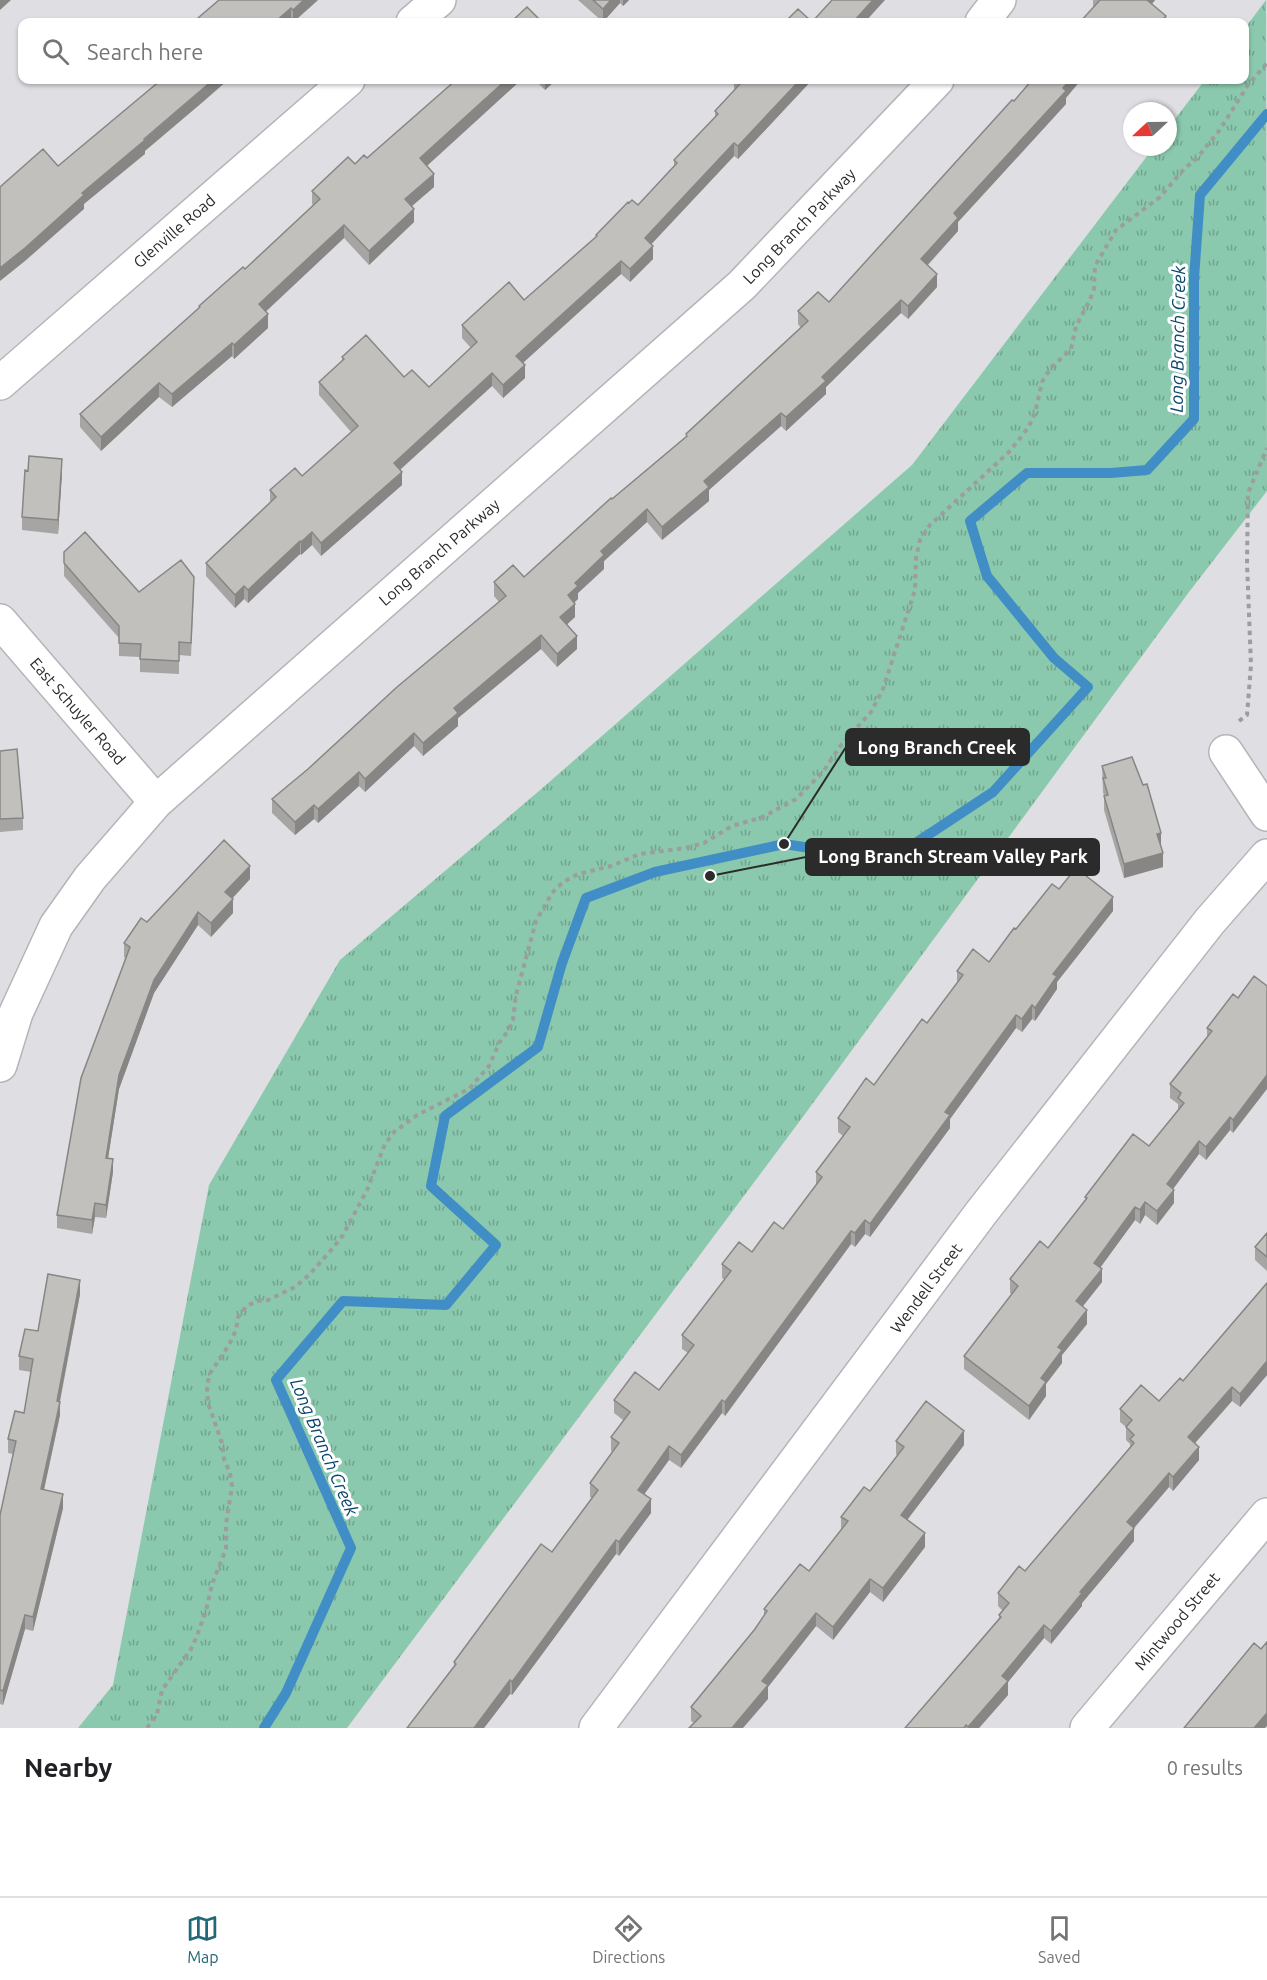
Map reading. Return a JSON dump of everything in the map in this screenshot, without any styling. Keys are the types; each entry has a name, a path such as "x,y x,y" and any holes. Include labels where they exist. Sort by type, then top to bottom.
{"street":[{"path":"419,18 439,0"},
{"path":"985,18 999,0"},
{"name":"Glenville Road","path":"0,383 343,84"},
{"name":"Long Branch Parkway","path":"0,1065 16,1013 56,926 90,878 156,802 742,285 933,84"},
{"name":"East Schuyler Road","path":"0,621 156,802"},
{"path":"1230,738 1267,814"},
{"name":"Wendell Street","path":"596,1728 981,1213 1210,921 1267,856"},
{"name":"Mintwood Street","path":"1087,1728 1267,1515"}],"path":[{"path":"1249,84 1267,63"},
{"path":"147,1728 157,1714 162,1690 191,1649 196,1638 206,1611 212,1584 226,1549 226,1524 232,1486 222,1443 207,1404 207,1390 209,1375 230,1345 238,1317 246,1307 256,1301 274,1298 309,1275 343,1235 367,1190 385,1144 394,1132 411,1119 469,1089 489,1066 513,1020 516,995 536,921 552,893 563,882 578,874 611,866 640,854 704,843 732,826 763,817 796,799 811,787 841,745 871,712 883,689 915,590 916,558 920,540 930,525 1010,452 1028,428 1035,413 1042,382 1050,369 1071,349 1076,326 1094,289 1095,266 1116,230 1160,197 1197,158 1219,131 1249,84"},
{"path":"1230,738 1247,715 1251,665 1247,562 1248,493 1267,448"}],"green space":[{"path":"1266,0 1267,491 1189,592 802,1118 347,1728 78,1728 113,1685 209,1185 340,960 539,791 912,465 1147,156 1177,156 1177,116 1202,84 1249,84 1249,23"}],"building":[{"path":"219,0 304,0 280,18 198,18"},
{"path":"593,0 611,0 603,9"},
{"path":"832,0 873,0 857,18 816,18"},
{"path":"1100,0 1147,0 1166,16 1164,18 1084,18"},
{"path":"527,7 538,18 515,18"},
{"path":"798,9 808,18 789,18"},
{"path":"156,84 208,84 82,193 84,195 0,268 0,187 43,149 58,166"},
{"path":"451,84 502,84 420,158 434,174 405,199 414,209 369,251 344,225 259,304 268,314 234,345 232,343 172,394 159,383 101,437 80,414 243,267 245,269 320,199 312,191 348,157 355,164 364,155 367,158"},
{"path":"740,84 796,84 738,146 734,143 645,238 653,246 630,269 621,261 516,356 525,365 503,385 492,373 394,463 402,472 321,543 312,532 248,590 244,586 235,595 206,563 276,497 270,490 295,468 302,476 358,426 319,382 344,359 342,357 366,335 404,377 412,370 429,387 477,342 462,325 509,282 524,300 597,236 628,202 632,200 638,205 677,163 674,160 718,114 715,111"},
{"path":"1029,84 1066,84 1063,88 1066,91 954,213 958,218 921,259 937,274 908,306 901,300 822,377 826,381 786,417 781,413 704,481 709,487 662,527 647,509 601,551 604,555 575,583 578,586 568,595 575,604 560,617 577,636 557,654 541,635 454,708 458,713 423,743 414,733 365,779 359,772 318,809 314,805 295,822 272,799 397,687 506,596 494,582 513,565 524,577 611,498 687,436 686,434 808,321 798,311 818,292 829,302 1012,100 1014,101"},
{"path":"29,456 62,459 58,520 22,517 25,470 28,471"},
{"path":"85,532 139,592 181,560 194,577 191,643 179,642 179,661 140,659 141,644 119,643 119,626 64,563 64,552"},
{"path":"17,749 23,818 0,819 0,751"},
{"path":"1132,757 1143,785 1147,784 1161,833 1157,834 1163,853 1124,864 1104,796 1108,795 1102,766"},
{"path":"224,840 250,866 225,892 233,899 211,923 198,912 154,980 119,1075 106,1158 113,1159 106,1205 95,1203 92,1220 57,1215 81,1078 130,947 124,943 141,918 147,922"},
{"path":"1076,868 1113,897 1053,974 1057,976 1035,1008 1032,1005 1022,1019 1016,1015 945,1112 950,1115 870,1224 865,1220 855,1233 851,1231 725,1402 722,1400 681,1455 669,1446 638,1490 651,1499 619,1542 616,1540 512,1682 510,1680 474,1728 407,1728 456,1664 454,1662 541,1544 552,1552 598,1490 590,1483 619,1443 611,1437 630,1412 614,1400 635,1372 659,1390 694,1345 682,1335 731,1271 722,1264 739,1242 752,1252 774,1222 783,1229 822,1177 816,1172 850,1127 838,1118 866,1078 874,1085 922,1019 927,1023 963,975 957,971 973,949 989,962 1014,928 1016,929 1052,884 1059,889"},
{"path":"1254,976 1267,986 1267,1075 1233,1120 1230,1117 1206,1147 1199,1141 1167,1184 1174,1190 1157,1211 1145,1202 1140,1210 1135,1207 1094,1263 1102,1269 1076,1301 1087,1310 1058,1347 1062,1350 1041,1378 1046,1382 1029,1406 964,1356 1018,1286 1010,1279 1040,1241 1048,1248 1133,1134 1149,1146 1184,1103 1178,1098 1181,1093 1170,1084 1212,1031 1207,1028 1233,994 1238,998"},
{"path":"1267,1233 1267,1257 1255,1247"},
{"path":"48,1274 80,1280 57,1401 60,1402 41,1489 63,1494 33,1617 25,1615 3,1691 0,1690 0,1515 16,1441 8,1439 15,1411 24,1413 33,1359 19,1356 25,1329 38,1331"},
{"path":"1267,1283 1267,1361 1240,1394 1232,1387 1188,1437 1199,1447 1173,1477 1169,1473 1127,1522 1134,1528 1080,1592 1082,1593 1051,1631 1044,1625 1002,1676 1008,1681 968,1727 966,1725 964,1728 905,1728 1001,1617 999,1615 1009,1603 998,1593 1019,1566 1025,1571 1134,1443 1130,1439 1134,1435 1126,1427 1132,1420 1120,1409 1141,1385 1159,1401 1180,1378 1183,1381"},
{"path":"926,1401 964,1431 901,1515 925,1533 883,1588 870,1579 833,1627 816,1613 762,1681 768,1685 732,1728 689,1728 701,1716 691,1707 755,1629 767,1611 764,1609 800,1564 809,1571 848,1521 841,1517 864,1487 870,1491 904,1447 896,1441"},
{"path":"1267,1642 1267,1713 1254,1728 1184,1728 1254,1643 1261,1649"}],"waterway":[{"name":"Long Branch Creek","path":"264,1728 286,1693 351,1548 276,1380 343,1301 446,1305 496,1245 431,1186 445,1116 538,1047 562,963 586,898 655,872 784,844 890,860 993,792 1088,687 1054,658 987,576 970,521 1027,473 1111,473 1147,470 1194,419 1194,278 1200,195 1267,114"}],"place":[{"name":"Long Branch Creek","path":"784,844"},
{"name":"Long Branch Stream Valley Park","path":"710,876"}]}
